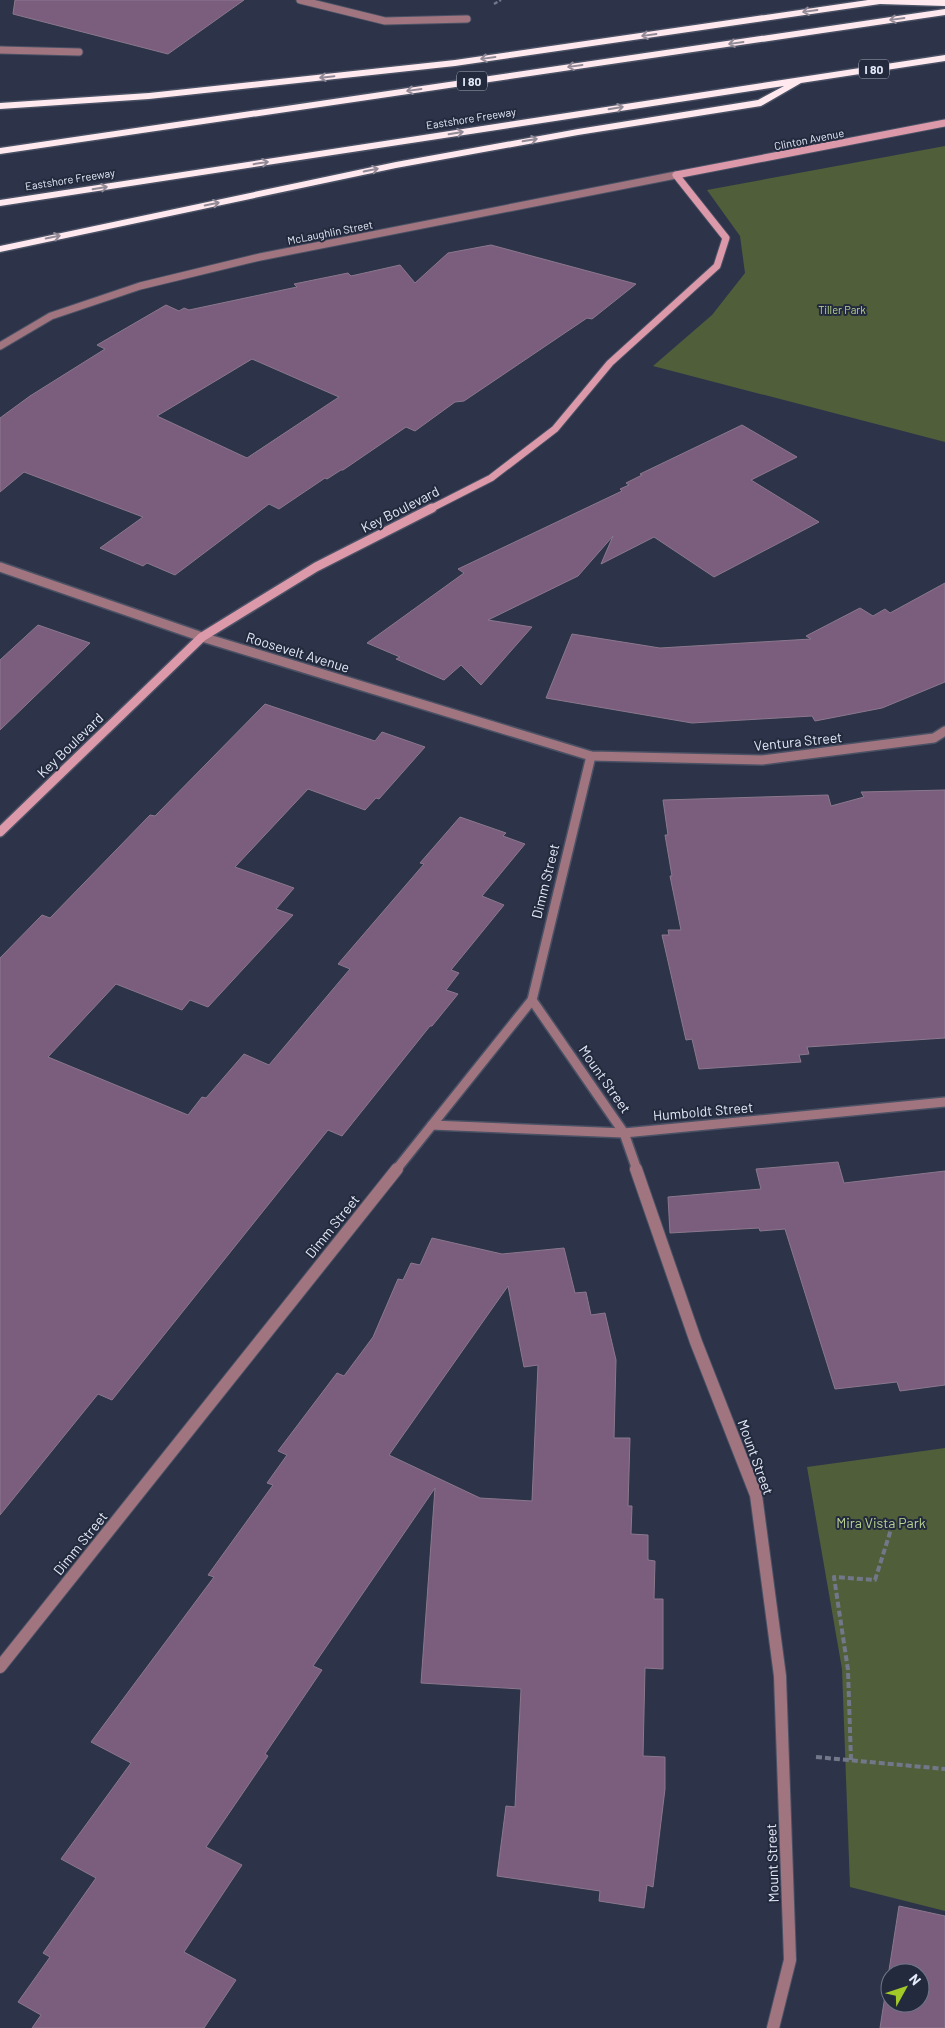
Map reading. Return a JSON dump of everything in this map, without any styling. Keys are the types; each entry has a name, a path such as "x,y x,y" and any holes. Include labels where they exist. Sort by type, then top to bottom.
{"highway":[{"path":"0,106 149,96 455,63 880,1 945,3"},
{"name":"I 80","path":"0,151 945,12"},
{"name":"Eastshore Freeway","path":"0,203 945,58"},
{"path":"0,249 396,165 578,132 761,103 804,79"}],"street":[{"path":"300,0 385,21 468,19"},
{"path":"0,50 79,52"},
{"name":"Clinton Avenue","path":"676,175 945,123"},
{"name":"McLaughlin Street","path":"0,346 51,316 140,286 260,258 676,175"},
{"name":"Key Boulevard","path":"0,832 202,637 316,567 492,478 555,429 610,363 717,266 726,238 676,175"},
{"name":"Roosevelt Avenue","path":"0,567 202,637 591,756"},
{"name":"Ventura Street","path":"591,756 762,760 934,738 945,731"},
{"name":"Dimm Street","path":"0,1668 532,1000 591,756"},
{"name":"Mount Street","path":"532,1000 624,1132 696,1342 756,1495 780,1676 790,1960 773,2028"},
{"name":"Humboldt Street","path":"432,1125 624,1132 945,1102"}],"path":[{"path":"851,1760 848,1670 834,1577 876,1580 893,1523"},
{"path":"783,1755 945,1769"}],"green space":[{"name":"Tiller Park","path":"945,146 945,442 653,366 712,315 745,273 740,236 707,190"},
{"name":"Mira Vista Park","path":"945,1448 945,1911 850,1887 842,1669 807,1467"}],"building":[{"path":"15,0 244,0 168,54 13,14"},
{"path":"491,245 636,284 592,319 587,318 464,401 455,402 415,431 406,427 343,470 327,479 325,478 279,509 269,504 175,575 147,563 143,566 100,548 143,517 24,472 0,492 0,418 30,396 105,349 97,345 166,305 179,311 184,308 189,310 297,287 294,284 348,273 351,276 400,265 415,283 448,253","holes":["252,359 339,397 247,458 157,416"]},
{"path":"742,425 797,457 751,480 819,522 714,577 654,537 601,564 613,536 578,576 488,620 532,627 481,685 461,665 444,680 396,659 400,657 367,643 464,573 458,569 622,491 620,489 629,485 626,483 642,475 640,474"},
{"path":"945,583 945,682 882,708 815,721 812,716 692,723 546,698 572,634 660,648 811,639 806,636 860,608 873,616 885,609 890,613"},
{"path":"38,625 90,643 0,730 0,660"},
{"path":"265,704 375,741 382,732 425,747 379,799 376,798 365,810 308,789 235,867 294,888 276,909 293,915 208,1007 190,1000 182,1010 116,984 48,1057 188,1115 202,1097 206,1098 244,1054 269,1065 350,969 338,964 424,864 420,863 460,817 506,833 503,836 525,844 482,896 504,905 451,970 459,973 446,990 458,994 342,1136 328,1130 112,1400 98,1394 0,1515 0,958 42,915 50,918 150,815 155,816"},
{"path":"945,790 945,1038 807,1047 809,1054 799,1055 801,1062 699,1069 692,1039 686,1040 662,935 669,935 668,930 681,930 670,876 672,876 665,835 668,835 663,800 828,795 831,806 864,797 861,792"},
{"path":"838,1162 844,1183 945,1171 945,1385 900,1391 897,1382 835,1389 785,1229 760,1231 759,1228 670,1233 668,1197 761,1189 756,1169"},
{"path":"432,1238 502,1254 564,1248 575,1293 586,1292 591,1315 605,1313 616,1360 614,1438 630,1438 628,1506 632,1506 631,1534 648,1535 648,1560 655,1561 654,1599 663,1599 663,1669 645,1668 643,1756 665,1757 665,1789 653,1887 647,1885 644,1908 599,1901 600,1891 497,1876 506,1806 515,1807 521,1689 421,1683 435,1488 313,1666 322,1670 265,1754 268,1756 206,1847 242,1865 184,1952 236,1980 204,2028 32,2028 41,2015 18,2002 50,1957 43,1953 96,1878 61,1859 131,1763 91,1742 214,1577 208,1575 273,1485 267,1483 287,1455 278,1451 337,1373 344,1376 373,1337 398,1279 403,1280 411,1263 420,1265","holes":["508,1286 524,1367 538,1365 532,1501 480,1498 389,1455"]},
{"path":"899,1906 945,1916 945,2028 880,2028 882,2013 930,2013 930,1963 890,1963"}]}
